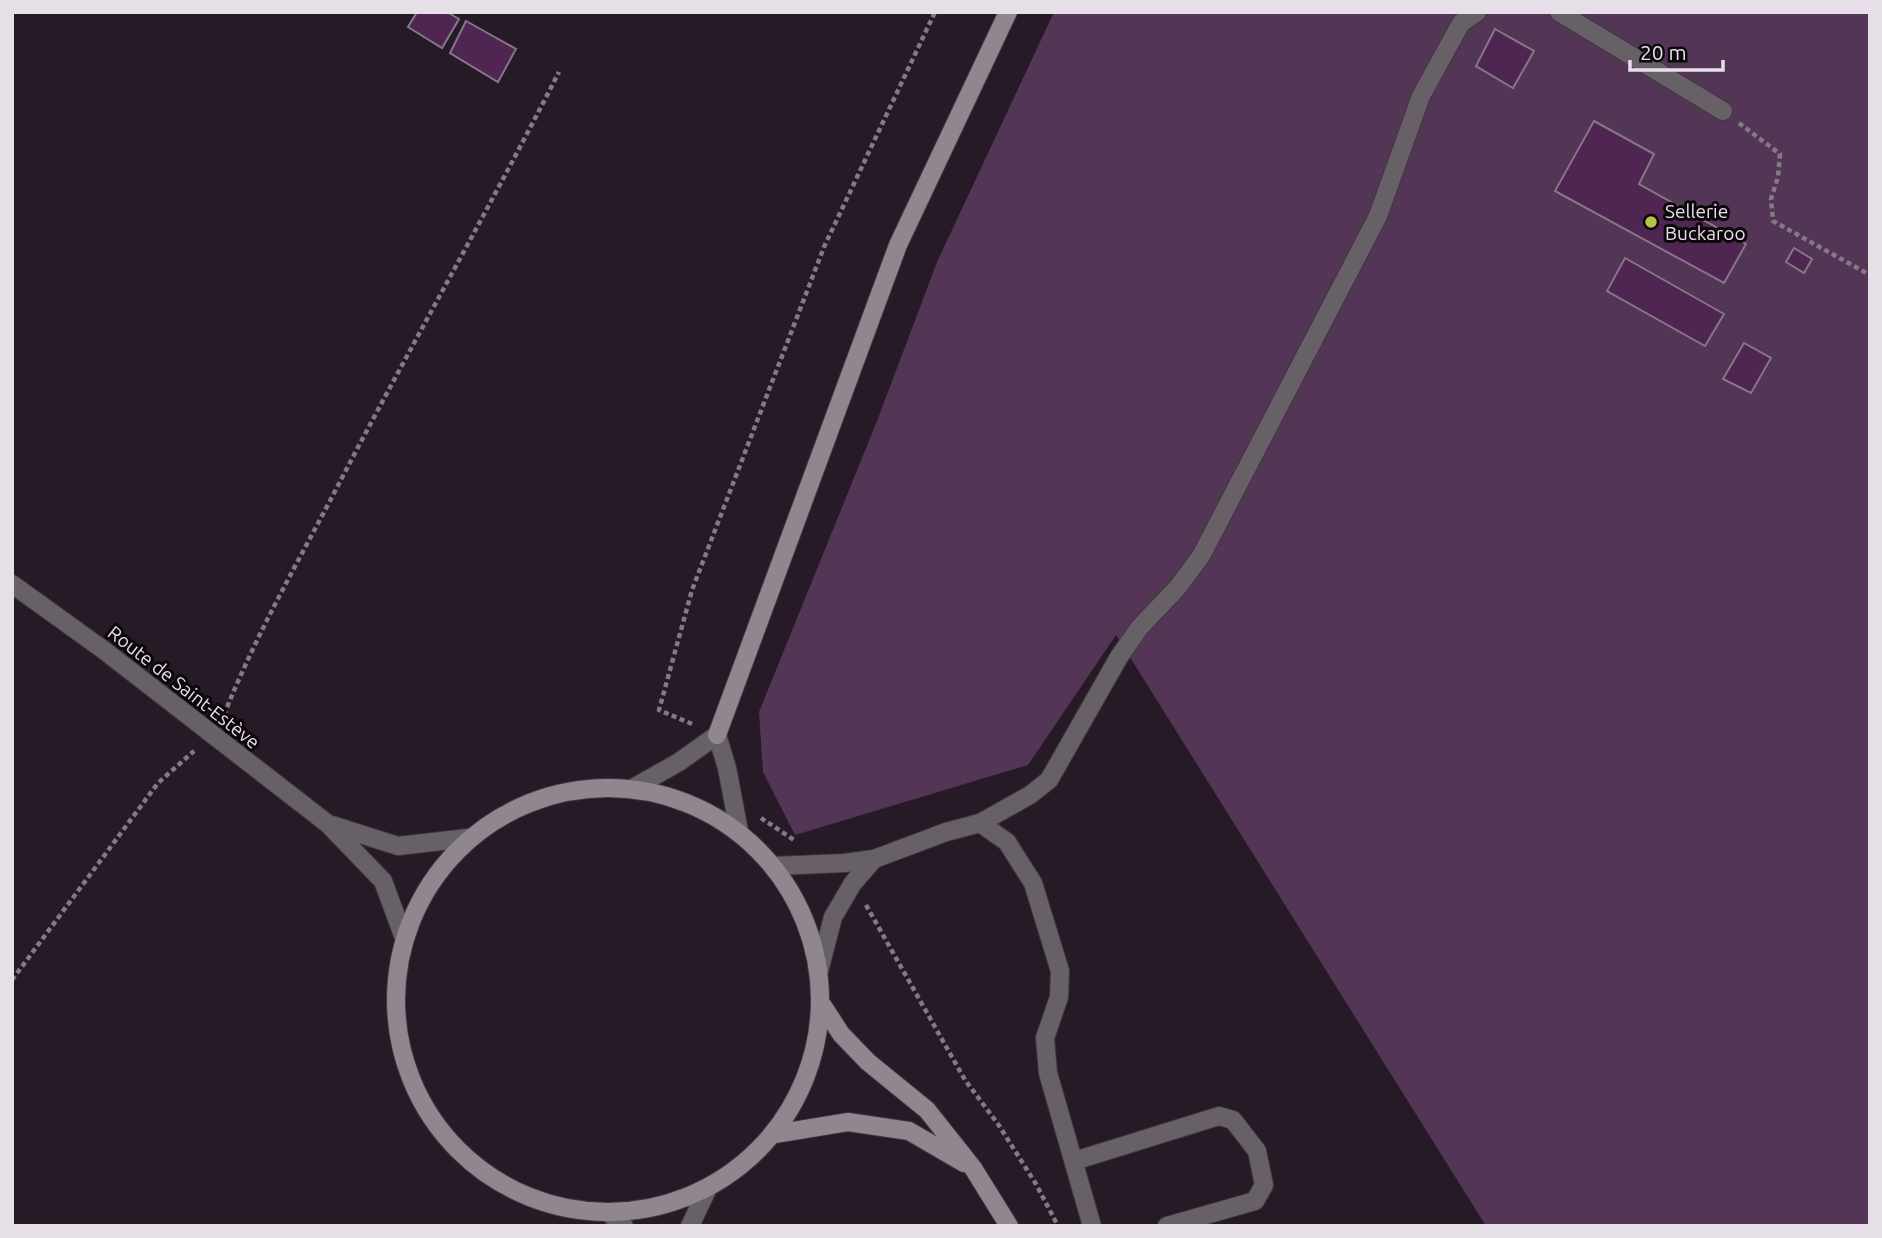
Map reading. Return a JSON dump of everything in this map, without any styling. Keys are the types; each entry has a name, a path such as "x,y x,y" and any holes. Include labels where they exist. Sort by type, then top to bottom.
{"main road":[{"path":"718,735 898,245 1008,12"},
{"path":"633,788 680,799 739,831 774,866 797,895 819,971 823,1006 810,1070 775,1134 744,1165 707,1190 618,1220 569,1212 484,1176 427,1118 397,1041 403,935 428,884 468,838 511,810 574,789 633,788"},
{"path":"823,1006 841,1034 868,1062 927,1110 973,1168 1009,1226"},
{"path":"775,1134 848,1122 909,1131 973,1168"}],"street":[{"path":"774,866 874,859 946,832 980,823 1030,795 1049,780 1119,657 1140,627 1178,587 1201,556 1378,216 1421,96 1461,23 1477,12"},
{"path":"1559,12 1723,111"},
{"name":"Route de Saint-Estève","path":"12,584 105,651 328,824 383,881 403,935"},
{"path":"633,788 679,762 718,735 739,831"},
{"path":"980,823 1007,842 1033,883 1060,971 1059,997 1045,1038 1048,1073 1092,1226"},
{"name":"Route de Saint-Estève","path":"328,824 398,846 468,838"},
{"path":"819,971 833,917 853,883 874,859"},
{"path":"1074,1161 1219,1116 1233,1120 1257,1151 1264,1185 1255,1200 1167,1226"},
{"path":"690,1226 707,1190"}],"path":[{"path":"718,735 659,710 692,590 824,247 935,12"},
{"path":"12,980 158,783 221,723 246,660 559,72"},
{"path":"1723,111 1780,154 1778,177 1771,199 1773,222 1870,275"},
{"path":"757,807 761,818 797,842"},
{"path":"853,883 965,1080 998,1124 1030,1174 1058,1226"}],"shaded area":[{"path":"1054,12 1870,12 1870,1226 1486,1226 1116,635 1028,765 795,835 763,772 759,712 877,421 937,262"}],"building":[{"path":"417,12 447,12 459,19 442,48 408,27"},
{"path":"466,21 516,49 498,82 450,53"},
{"path":"1495,29 1534,51 1513,88 1476,66"},
{"path":"1594,121 1654,154 1639,184 1746,244 1724,283 1555,191"},
{"path":"1794,248 1812,259 1804,273 1786,262"},
{"path":"1625,258 1724,314 1705,346 1607,291"},
{"path":"1744,343 1771,358 1751,393 1723,379"}],"place":[{"name":"Sellerie Buckaroo","path":"1651,222"}]}
